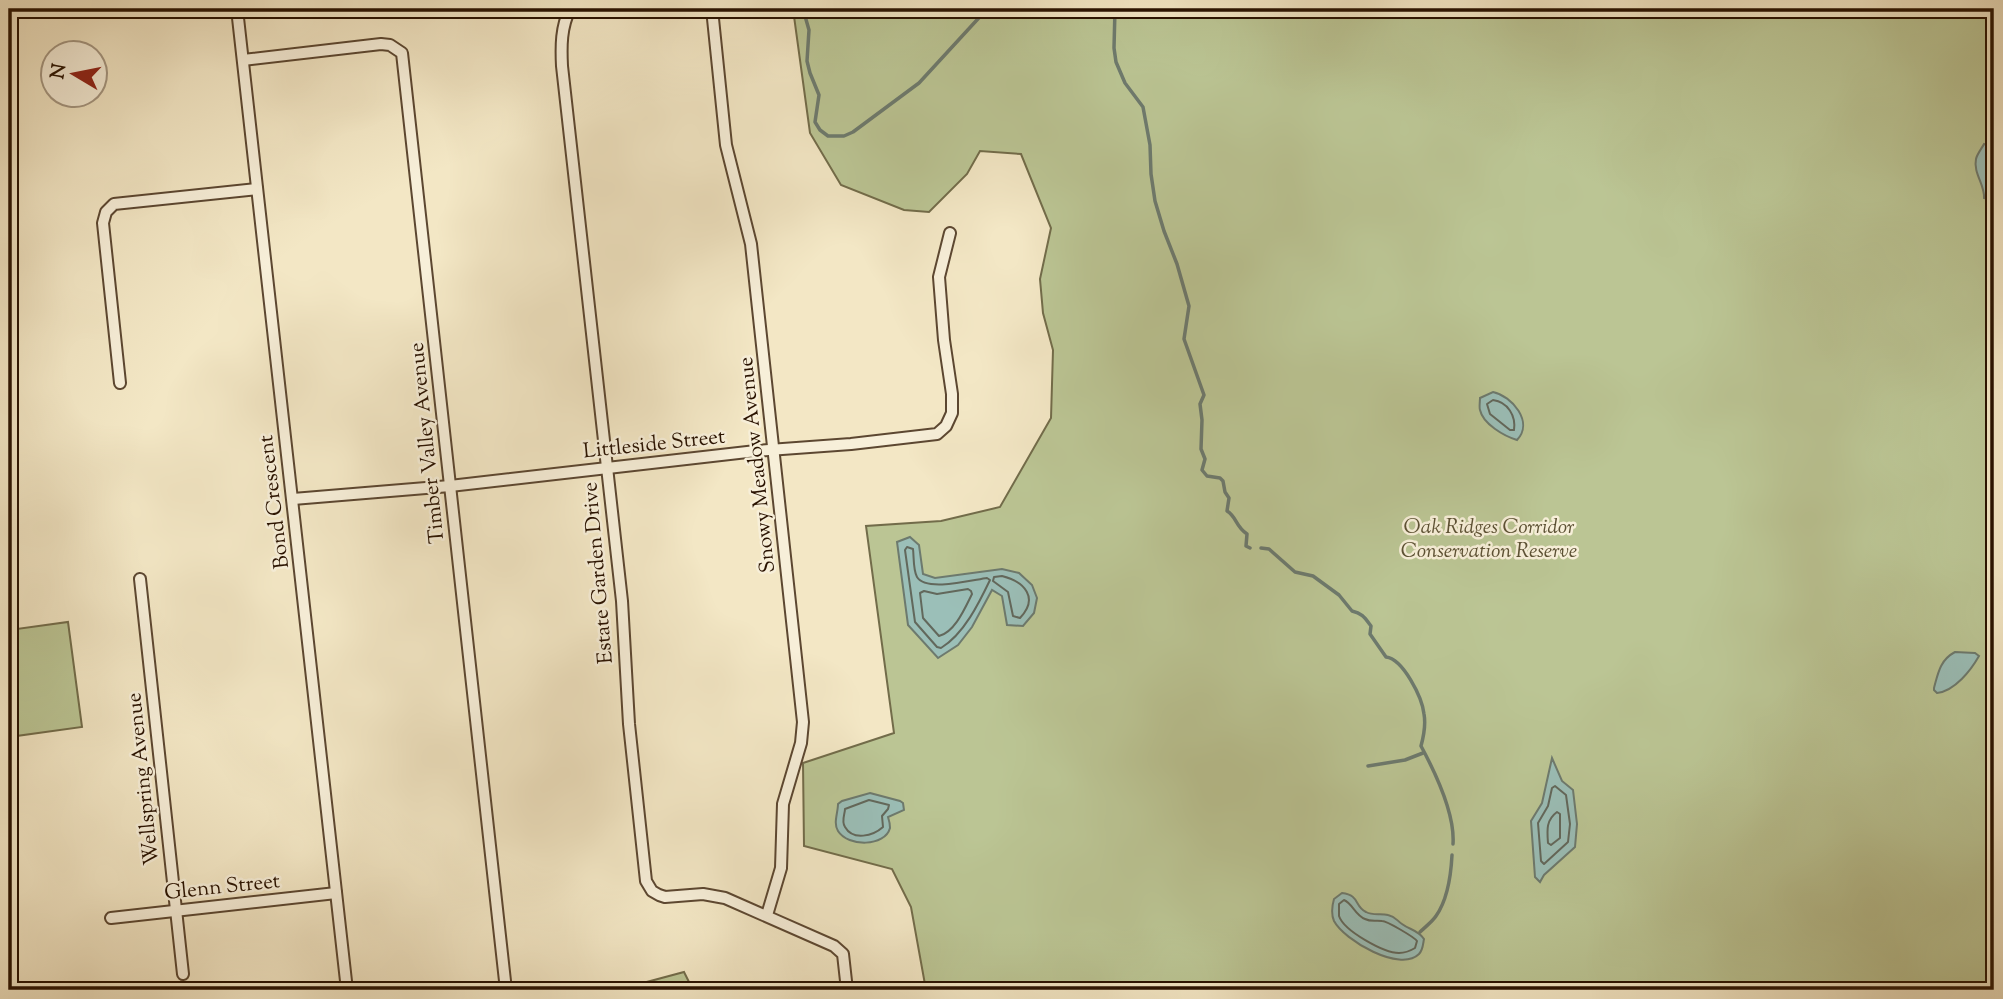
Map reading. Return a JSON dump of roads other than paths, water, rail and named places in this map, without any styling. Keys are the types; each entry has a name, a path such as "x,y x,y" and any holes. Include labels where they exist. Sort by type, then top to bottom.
{"street":[{"name":"Bond Crescent","path":"237,9 347,990"},
{"name":"Estate Garden Drive","path":"570,9 562,32 562,66 622,601 629,724 646,881 652,891 666,897 715,895 767,915 839,949 845,962 847,990"},
{"name":"Snowy Meadow Avenue","path":"712,9 726,145 751,244 803,722 801,743 783,804 781,867 767,915"},
{"name":"Timber Valley Avenue","path":"243,60 381,44 390,45 402,53 506,990"},
{"path":"120,383 104,230 106,212 114,204 257,189"},
{"name":"Littleside Street","path":"293,499 937,434 946,426 952,413 939,277 950,233"},
{"name":"Wellspring Avenue","path":"140,579 183,974"},
{"name":"Glenn Street","path":"111,918 336,893"}],"water":[{"path":"1994,142 1994,206 1984,198 1976,164 1984,144"},
{"path":"1493,392 1513,404 1522,418 1522,433 1517,440 1495,429 1482,415 1480,398"},
{"path":"910,537 919,545 923,574 935,578 1002,569 1019,573 1032,585 1037,598 1034,613 1023,626 1007,625 1002,596 992,590 972,627 958,645 938,658 908,625 897,542"},
{"path":"1955,652 1975,653 1979,656 1956,684 1937,693 1934,688 1940,667"},
{"path":"1552,758 1562,781 1573,790 1577,824 1575,847 1544,875 1540,882 1535,877 1531,821 1542,803"},
{"path":"870,793 900,801 904,810 888,817 890,828 881,839 866,843 850,840 837,828 838,804"},
{"path":"1342,893 1352,896 1366,912 1391,916 1419,934 1424,939 1419,954 1410,959 1399,960 1386,957 1349,937 1332,916 1334,899"}],"waterway":[{"path":"803,9 809,30 807,61 819,95 815,122 828,136 844,136 853,132 919,83 987,9"},
{"path":"1115,9 1116,62 1125,83 1143,107 1150,145 1155,201 1189,306 1184,339 1204,395 1200,404 1201,449 1205,459 1202,470 1207,476 1223,481 1229,498 1227,511 1247,534 1246,546 1250,548"},
{"path":"1261,548 1269,549 1295,572 1313,576 1339,595 1352,611 1365,618 1371,626 1370,634 1386,657 1399,664 1411,680 1424,714 1421,746 1447,807 1453,844"},
{"path":"1368,766 1405,760 1423,753"},
{"path":"1420,932 1434,918 1446,895 1452,855"}],"park label":[{"name":"Oak Ridges Corridor Conservation Reserve","path":"1489,538"}]}
